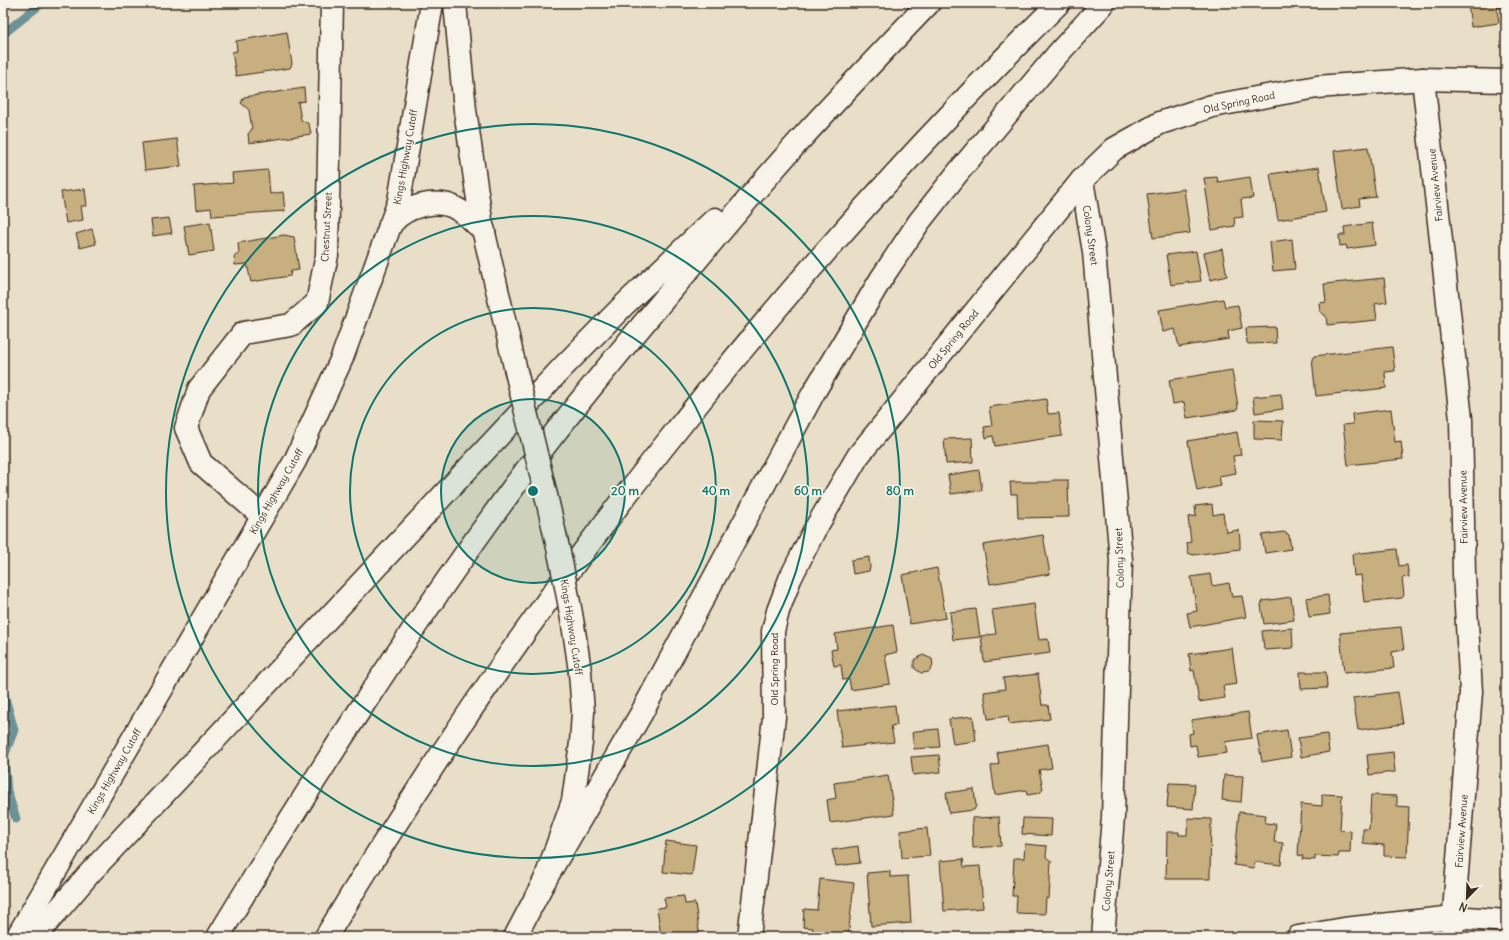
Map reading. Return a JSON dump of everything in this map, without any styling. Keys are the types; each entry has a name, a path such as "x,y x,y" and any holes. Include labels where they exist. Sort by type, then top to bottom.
{"main road":[{"name":"Chestnut Street","path":"262,516 201,463 186,428 199,389 243,333 291,325 317,302 327,255 332,3"},
{"name":"Kings Highway Cutoff","path":"17,937 295,461 342,358 399,201 432,3"},
{"name":"Kings Highway Cutoff","path":"455,3 465,110 481,220 565,580 575,635 583,712 581,743 573,801 545,880 515,937"},
{"path":"218,937 373,690 446,582 511,491 581,400 648,318 800,141 929,3"},
{"path":"326,937 389,836 455,735 575,564 643,474 726,369 854,219 1004,57 1059,3"},
{"path":"545,880 640,714 814,392 881,279 919,222 960,170 1104,3"},
{"name":"Old Spring Road","path":"749,937 774,717 773,631 778,611 790,579 814,531 858,456 1082,180 1114,149 1160,123 1212,106 1317,87 1423,79 1506,80"},
{"name":"Fairview Avenue","path":"1423,79 1461,418 1464,574 1471,692 1453,927"},
{"path":"35,937 99,863 563,367 624,305 800,141"},
{"name":"Colony Street","path":"1082,180 1094,252 1121,560 1113,817 1103,937"},
{"path":"390,225 399,216 414,208 427,204 446,204 457,209 484,231"},
{"path":"1298,937 1344,929 1453,927 1506,920"}],"building":[{"path":"1468,3 1503,3 1503,7 1497,8 1499,23 1471,27"},
{"path":"287,32 292,64 290,68 236,76 232,52 237,51 236,41"},
{"path":"304,88 305,101 298,102 301,120 309,124 311,134 249,143 248,134 252,129 249,110 241,103 244,97"},
{"path":"177,139 181,166 145,170 142,143"},
{"path":"1368,147 1376,197 1359,199 1360,206 1342,209 1334,151"},
{"path":"1319,167 1326,212 1278,220 1270,174"},
{"path":"268,170 270,194 283,192 285,211 212,216 211,208 196,210 194,186 233,183 232,173"},
{"path":"1217,177 1218,182 1250,177 1253,198 1241,199 1243,217 1234,218 1235,226 1212,230 1204,178"},
{"path":"85,189 87,206 81,206 83,220 66,223 61,192"},
{"path":"1184,189 1190,233 1153,238 1147,194"},
{"path":"169,218 172,233 153,236 151,220"},
{"path":"210,222 214,251 189,255 184,226"},
{"path":"1372,223 1375,245 1347,249 1346,245 1340,246 1339,235 1345,235 1344,227"},
{"path":"92,229 96,244 80,248 76,234"},
{"path":"284,235 294,237 299,270 291,271 290,276 251,282 247,264 235,265 234,256 239,254 238,243"},
{"path":"1292,239 1295,269 1273,271 1270,242"},
{"path":"1222,249 1227,276 1210,280 1204,253"},
{"path":"1196,251 1201,281 1171,285 1166,255"},
{"path":"1384,278 1387,302 1375,304 1377,320 1327,325 1326,316 1320,312 1319,303 1326,302 1324,284"},
{"path":"1223,299 1225,307 1238,305 1242,328 1228,331 1229,339 1179,347 1175,329 1163,332 1159,310"},
{"path":"1275,327 1276,343 1247,343 1246,328"},
{"path":"1392,347 1395,371 1385,372 1386,388 1316,396 1312,359 1314,356"},
{"path":"1232,370 1238,406 1237,410 1187,418 1184,402 1173,404 1169,380"},
{"path":"1281,394 1283,409 1255,413 1253,397"},
{"path":"1046,399 1048,414 1059,413 1062,436 995,446 993,436 986,438 984,427 992,426 989,407"},
{"path":"1391,409 1395,442 1401,441 1403,459 1348,465 1343,425 1353,424 1352,414"},
{"path":"1254,420 1283,421 1282,440 1254,439"},
{"path":"1237,432 1241,455 1233,456 1236,473 1219,476 1221,486 1197,491 1188,441"},
{"path":"972,438 973,462 946,464 944,439"},
{"path":"979,470 982,490 951,494 948,475"},
{"path":"1054,480 1068,480 1069,517 1018,518 1017,494 1011,494 1010,482 1049,482"},
{"path":"1212,504 1213,515 1223,513 1226,532 1239,530 1240,549 1193,555 1188,553 1187,543 1191,542 1188,517 1196,516 1195,506"},
{"path":"1284,532 1289,535 1291,549 1265,553 1262,535"},
{"path":"1043,535 1050,574 990,584 983,545"},
{"path":"1397,549 1399,566 1407,565 1409,577 1402,578 1404,595 1402,598 1364,602 1361,575 1354,576 1352,554"},
{"path":"869,557 869,571 853,574 851,560"},
{"path":"937,568 946,618 910,624 902,575"},
{"path":"1210,574 1212,586 1229,583 1232,597 1242,596 1246,617 1190,627 1187,613 1197,611 1191,577"},
{"path":"1328,595 1330,614 1309,617 1306,598"},
{"path":"1291,597 1294,620 1264,624 1261,605 1263,601"},
{"path":"1034,604 1039,640 1048,639 1050,653 984,662 981,636 996,634 992,610"},
{"path":"976,609 980,637 953,640 950,612"},
{"path":"893,625 897,652 885,655 890,684 851,690 849,679 843,680 841,665 834,666 831,650 837,649 835,634"},
{"path":"1401,627 1404,650 1392,652 1394,668 1344,673 1340,633"},
{"path":"1292,628 1293,648 1264,649 1262,631"},
{"path":"1232,648 1237,684 1223,686 1225,698 1199,702 1194,670 1191,671 1189,654"},
{"path":"923,655 932,659 933,666 929,672 921,673 914,668 914,660"},
{"path":"1300,672 1326,672 1327,688 1301,689"},
{"path":"1038,674 1042,705 1048,705 1050,719 1009,724 1008,716 988,719 984,692 1005,689 1003,678"},
{"path":"1398,692 1403,724 1358,730 1353,698"},
{"path":"895,705 897,725 891,726 894,742 842,748 837,711"},
{"path":"1248,712 1252,738 1225,742 1227,753 1198,757 1196,745 1190,746 1189,734 1193,733 1191,720"},
{"path":"973,716 976,741 953,744 949,719"},
{"path":"938,729 940,747 914,749 912,733 916,731"},
{"path":"1287,730 1291,757 1262,762 1257,735"},
{"path":"1327,734 1329,752 1301,757 1298,738"},
{"path":"1048,744 1052,768 1039,770 1043,789 1040,793 1027,795 1026,790 995,795 991,766 999,764 997,752"},
{"path":"1393,752 1395,772 1369,775 1367,755"},
{"path":"939,755 941,772 913,775 911,757"},
{"path":"888,775 894,814 830,823 827,800 836,798 834,783"},
{"path":"1224,775 1243,776 1241,802 1222,800"},
{"path":"1169,783 1195,784 1193,809 1167,807"},
{"path":"974,789 976,806 974,810 949,813 946,793"},
{"path":"1322,794 1342,795 1340,830 1351,831 1350,853 1339,853 1338,857 1315,856 1315,860 1302,859 1303,856 1298,855 1301,804 1322,806"},
{"path":"1371,795 1397,796 1397,806 1409,807 1407,857 1384,856 1384,845 1363,843 1363,829 1369,829"},
{"path":"1239,812 1266,815 1265,823 1276,824 1274,842 1283,843 1281,865 1254,862 1254,868 1234,865"},
{"path":"999,817 1001,846 973,848 972,818"},
{"path":"1023,818 1052,819 1051,836 1022,834"},
{"path":"1188,818 1211,819 1210,879 1166,879 1167,832 1179,832 1179,835 1187,835"},
{"path":"927,828 930,856 902,858 900,831"},
{"path":"666,841 696,845 692,875 663,872"},
{"path":"1025,844 1047,846 1046,857 1051,861 1049,899 1046,898 1045,914 1016,913 1017,896 1012,896 1014,858 1024,858"},
{"path":"858,846 860,863 836,866 832,850"},
{"path":"963,859 964,867 980,866 983,908 944,911 940,861"},
{"path":"890,871 890,877 908,876 911,923 871,926 867,873"},
{"path":"820,879 854,883 848,937 812,937 813,928 803,927 804,909 817,910"},
{"path":"684,896 685,904 695,903 700,937 661,937 657,908 666,907 664,898"}],"waterway":[{"path":"3,34 42,3"},
{"path":"3,691 14,730 4,756 7,791 16,819"}]}
